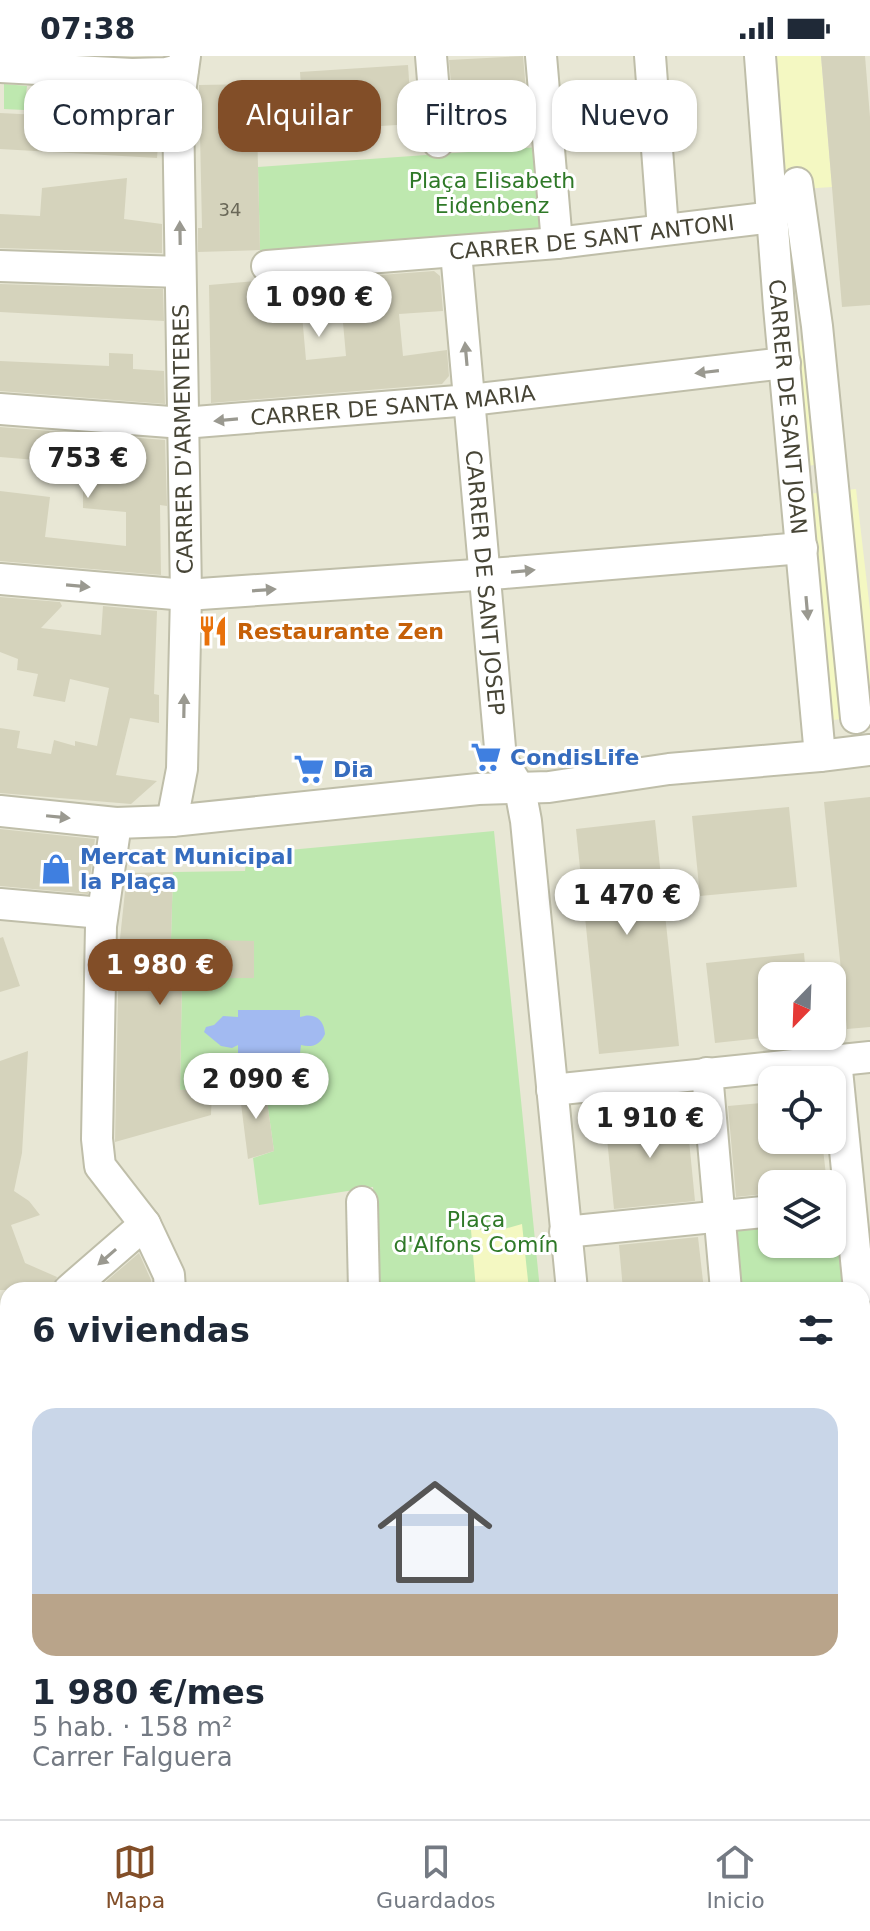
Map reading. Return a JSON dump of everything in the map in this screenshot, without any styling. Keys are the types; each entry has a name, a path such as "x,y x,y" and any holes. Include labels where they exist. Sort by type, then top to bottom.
{"street":[{"path":"431,56 433,80"},
{"path":"541,56 557,243"},
{"path":"650,56 663,229"},
{"name":"CARRER DE SANT JOAN","path":"760,56 820,756"},
{"path":"0,67 132,74 166,73 184,63"},
{"name":"CARRER D'ARMENTERES","path":"172,821 182,769 186,595 178,107 184,63"},
{"name":"CARRER DE SANT JOAN","path":"797,183 817,326 856,718"},
{"name":"CARRER DE SANT ANTONI","path":"267,266 557,243 774,217"},
{"name":"CARRER DE SANT JOSEP","path":"456,252 501,759 520,789 526,821 571,1282"},
{"path":"0,266 180,272"},
{"name":"CARRER DE SANTA MARIA","path":"0,409 183,423 470,400 785,363"},
{"path":"0,579 186,595 802,548"},
{"path":"0,811 116,823 172,821 478,789 520,789 669,769 870,750"},
{"path":"179,784 225,815"},
{"path":"116,823 102,913 97,1139 100,1166 145,1224 169,1282"},
{"path":"0,904 102,913"},
{"path":"552,1090 870,1057"},
{"path":"836,1060 858,1282"},
{"path":"707,1073 725,1282"},
{"path":"362,1202 364,1282"},
{"path":"565,1232 758,1213"},
{"path":"78,1282 145,1224"}],"shaded area":[{"path":"0,56 870,56 870,1282 0,1282"}],"green space":[{"path":"4,84 24,86 24,110 4,109"},
{"name":"Plaça Elisabeth Eidenbenz","path":"536,147 539,147 545,232 260,251 258,167 469,152 536,152"},
{"name":"Plaça d'Alfons Comín","path":"494,831 539,1282 380,1282 373,1187 259,1205 253,1158 274,1151 265,1087 180,1090 182,978 253,978 254,942 171,939 173,872 245,871 247,854"},
{"path":"758,1224 758,1258 846,1258 846,1236 850,1282 733,1282 729,1227"}],"sand":[{"path":"760,56 821,56 832,187 772,191"},
{"path":"835,338 846,462 805,466 794,341"},
{"path":"856,489 870,610 870,716 833,720 807,494"},
{"path":"522,1224 528,1282 475,1282 471,1230 504,1229"}],"water":[{"path":"238,1010 300,1010 300,1017 310,1015 320,1021 325,1034 315,1045 301,1045 300,1053 238,1054 238,1045 232,1048 221,1046 204,1032 206,1027 214,1025 223,1016 238,1017"}],"building":[{"path":"523,56 525,80 451,80 449,60"},
{"path":"821,56 865,56 870,117 870,305 842,307"},
{"path":"408,65 409,80 397,80 397,125 381,126 381,80 301,80 300,72"},
{"path":"202,85 218,85 218,152 258,152 260,250 198,252 198,228 202,228"},
{"path":"0,113 24,114 24,150 0,149"},
{"path":"52,152 157,152 157,158"},
{"path":"127,178 124,219 162,224 162,253 0,248 0,214 40,216 42,188"},
{"path":"434,271 440,276 443,311 399,314 403,356 447,350 449,376 442,384 211,403 209,285 299,281 306,360 346,356 339,278"},
{"path":"0,284 163,289 164,321 0,312"},
{"path":"109,353 133,354 133,369 164,371 165,404 0,391 0,361 109,366"},
{"path":"0,427 165,440 167,506 160,505 161,575 0,561 0,491 50,497 45,537 126,546 126,512 83,508 83,464 0,457"},
{"path":"0,597 60,602 62,606 41,628 101,635 103,606 157,611 154,694 159,695 159,723 130,718 116,775 157,781 131,804 0,793 0,728 20,731 17,748 51,754 54,740 75,746 75,741 97,746 109,688 70,679 65,702 33,696 38,674 17,670 18,659 0,652"},
{"path":"870,797 870,1027 847,1029 846,962 840,962 824,802"},
{"path":"789,807 797,887 700,896 692,816"},
{"path":"655,820 679,1046 599,1054 576,829"},
{"name":"Mercat Municipal la Plaça","path":"0,829 95,839 88,894 0,886"},
{"path":"173,872 171,939 254,941 254,978 182,978 180,1090 212,1089 211,1115 115,1142 119,948 127,873"},
{"path":"3,937 20,986 0,992 0,938"},
{"path":"804,953 805,962 758,962 758,1038 715,1043 706,963"},
{"path":"28,1051 22,1153 14,1191 29,1201 40,1215 11,1225 25,1263 57,1277 55,1282 0,1282 0,1061"},
{"path":"265,1087 274,1151 248,1159 239,1088"},
{"path":"758,1103 758,1154 824,1154 825,1170 758,1170 758,1195 736,1197 728,1106"},
{"path":"686,1110 695,1201 614,1209 605,1118"},
{"path":"698,1237 703,1282 622,1282 619,1245"},
{"path":"139,1253 151,1282 105,1282"}],"place":[{"name":"Restaurante Zen","path":"213,631"},
{"name":"CondisLife","path":"486,757"},
{"name":"Dia","path":"309,769"},
{"name":"Mercat Municipal la Plaça","path":"56,869"}]}
